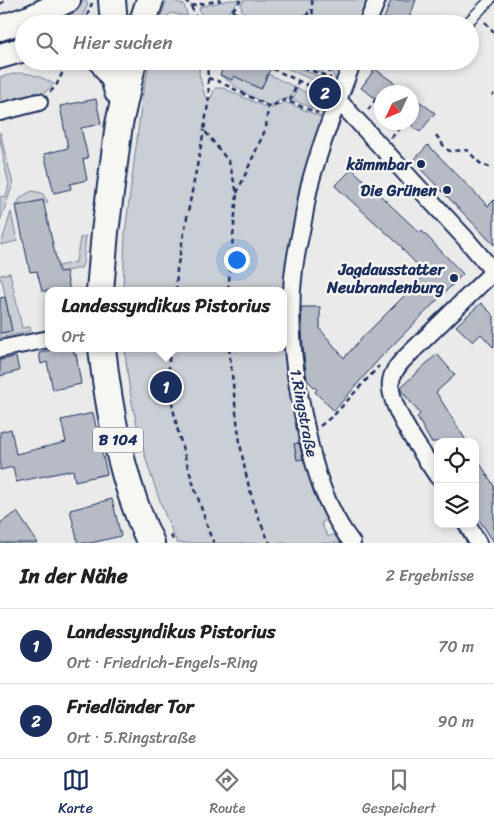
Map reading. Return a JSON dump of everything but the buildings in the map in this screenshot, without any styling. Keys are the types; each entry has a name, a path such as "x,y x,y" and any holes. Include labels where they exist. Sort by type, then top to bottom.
{"main road":[{"path":"0,22 31,0"},
{"path":"36,15 68,0"},
{"path":"145,15 150,0"},
{"path":"102,1 109,15"},
{"path":"0,28 15,23"},
{"path":"0,56 15,52"},
{"path":"107,70 113,78 117,92"},
{"path":"116,70 119,124"},
{"path":"100,287 105,232 119,124 131,70"},
{"name":"B 104","path":"103,352 110,403 126,475 135,503 160,536"}],"street":[{"path":"371,15 377,0"},
{"name":"1.Ringstraße","path":"350,70 331,118 311,180 294,270 292,317 293,350 300,404 317,477 334,516 352,543"},
{"path":"338,100 494,272 394,371 391,391 397,409 434,470"},
{"path":"0,112 40,102"},
{"path":"0,349 45,339"},
{"path":"469,528 478,543"}],"lane":[{"path":"475,15 490,0"}],"path":[{"path":"0,4 6,0"},
{"path":"185,0 195,15"},
{"path":"190,6 221,0"},
{"path":"229,15 241,0"},
{"path":"311,15 312,0"},
{"path":"91,15 102,1"},
{"path":"307,15 311,10"},
{"path":"232,12 238,15"},
{"path":"482,19 494,32"},
{"path":"56,86 64,70"},
{"path":"176,287 177,269 209,96 208,70"},
{"path":"275,70 318,90"},
{"path":"309,70 334,80"},
{"path":"327,70 330,73"},
{"path":"208,78 218,80 268,106 281,101 290,101 331,118"},
{"path":"290,101 298,81"},
{"path":"228,287 237,193 266,128 268,106"},
{"path":"204,130 229,162 237,193"},
{"path":"381,148 398,130"},
{"path":"436,135 446,149 450,151 467,150 480,165 486,168 494,167"},
{"path":"170,352 172,396 179,438 214,543"},
{"path":"229,352 243,466 259,520 270,543"},
{"path":"307,436 335,414 382,363 394,371"},
{"path":"160,536 174,543"}],"shaded area":[{"path":"85,0 88,4 83,15 54,15"},
{"path":"167,0 172,0 184,5 187,15 172,13 161,15"},
{"path":"229,0 239,0 229,12 224,15 201,15 200,7"},
{"path":"244,0 369,0 364,15 313,15 310,9 306,15 249,15 242,11 241,5"},
{"path":"148,70 199,70 205,97 211,98 215,88 223,88 265,107 272,108 285,102 324,118 287,289 287,287 123,287 125,233 143,92"},
{"path":"291,70 304,70 335,83 333,86 322,81 321,84"},
{"path":"312,70 321,70 325,75"},
{"path":"330,70 340,70 336,80"},
{"path":"18,73 37,76 54,84 39,98 0,108 0,77"},
{"path":"268,74 295,87 290,98 267,105 242,91 220,75 232,80 234,76 261,89"},
{"path":"297,88 315,97 314,100 327,107 325,113 293,100"},
{"path":"0,132 13,184 0,221 0,197 6,196 9,184 3,160"},
{"path":"32,191 42,193 48,202 44,203 43,200 16,206 21,197"},
{"path":"11,212 17,241 1,245"},
{"path":"86,236 81,268 38,277 37,271 76,262 80,238"},
{"path":"10,273 22,328 30,327 31,331 0,338 0,333 12,331 2,280 0,280 0,275"},
{"path":"287,338 302,442 294,444 297,459 305,458 328,519 321,523 328,537 336,533 343,543 177,543 150,473 136,423 125,352 287,352"}],"place":[{"name":"Friedländer Tor","path":"325,93"},
{"name":"kämmbar","path":"421,164"},
{"name":"Die Grünen","path":"447,190"},
{"name":"Jagdausstatter Neubrandenburg","path":"454,278"},
{"name":"Landessyndikus Pistorius","path":"166,387"}]}
